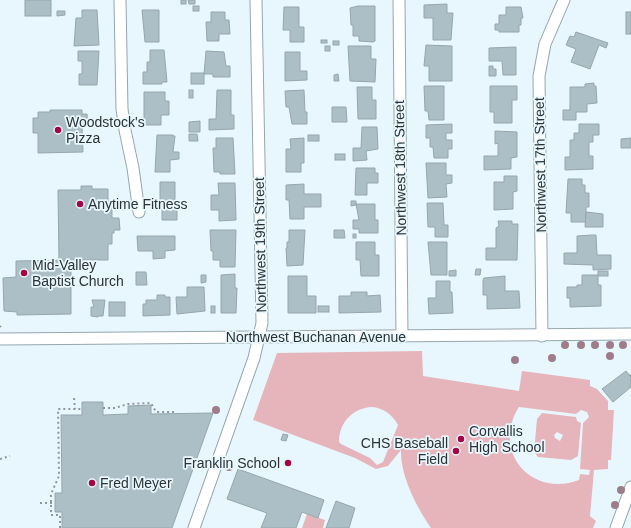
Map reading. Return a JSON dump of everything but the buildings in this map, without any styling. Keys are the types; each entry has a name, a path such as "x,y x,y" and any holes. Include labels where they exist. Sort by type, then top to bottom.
{"street":[{"path":"120,0 122,109 139,212"},
{"name":"Northwest 19th Street","path":"194,528 254,358 262,323 256,0"},
{"name":"Northwest 18th Street","path":"398,0 402,337"},
{"name":"Northwest 17th Street","path":"542,336 539,76 545,44 564,0"},
{"name":"Northwest Buchanan Avenue","path":"0,339 542,336 631,334"},
{"path":"616,528 631,487"}],"path":[{"path":"74,398 75,409"},
{"path":"103,408 115,408 128,404 150,403 156,412 175,412"},
{"path":"60,528 60,515 51,515 51,494 59,476 58,409 82,409"},
{"path":"0,459 10,456"},
{"path":"40,503 55,502"}],"shaded area":[{"name":"Corvallis High School","path":"422,351 423,376 519,391 522,371 590,380 590,386 597,389 608,401 608,410 614,410 611,460 608,460 608,469 594,470 590,516 596,521 593,528 431,528 410,491 403,470 401,450 388,466 376,469 355,458 253,420 277,353","holes":["372,407 387,412 398,425 383,462 377,465 370,458 339,442 341,428 348,417 359,410","519,407 576,414 581,410 587,412 589,417 583,423 580,469 590,470 589,475 580,474 579,480 561,484 545,482 532,476 520,467 513,454 510,440 512,424"]},
{"path":"542,413 576,417 577,421 581,423 578,456 571,460 538,457 534,452 537,419","holes":["557,432 563,435 560,441 555,438 554,435"]},
{"path":"307,514 325,520 323,528 302,528"}],"place":[{"name":"Woodstock's Pizza","path":"58,130"},
{"name":"Anytime Fitness","path":"80,204"},
{"name":"Mid-Valley Baptist Church","path":"24,273"},
{"name":"Corvallis High School","path":"461,439"},
{"name":"CHS Baseball Field","path":"456,451"},
{"name":"Franklin School","path":"288,463"},
{"name":"Fred Meyer","path":"92,483"}]}
